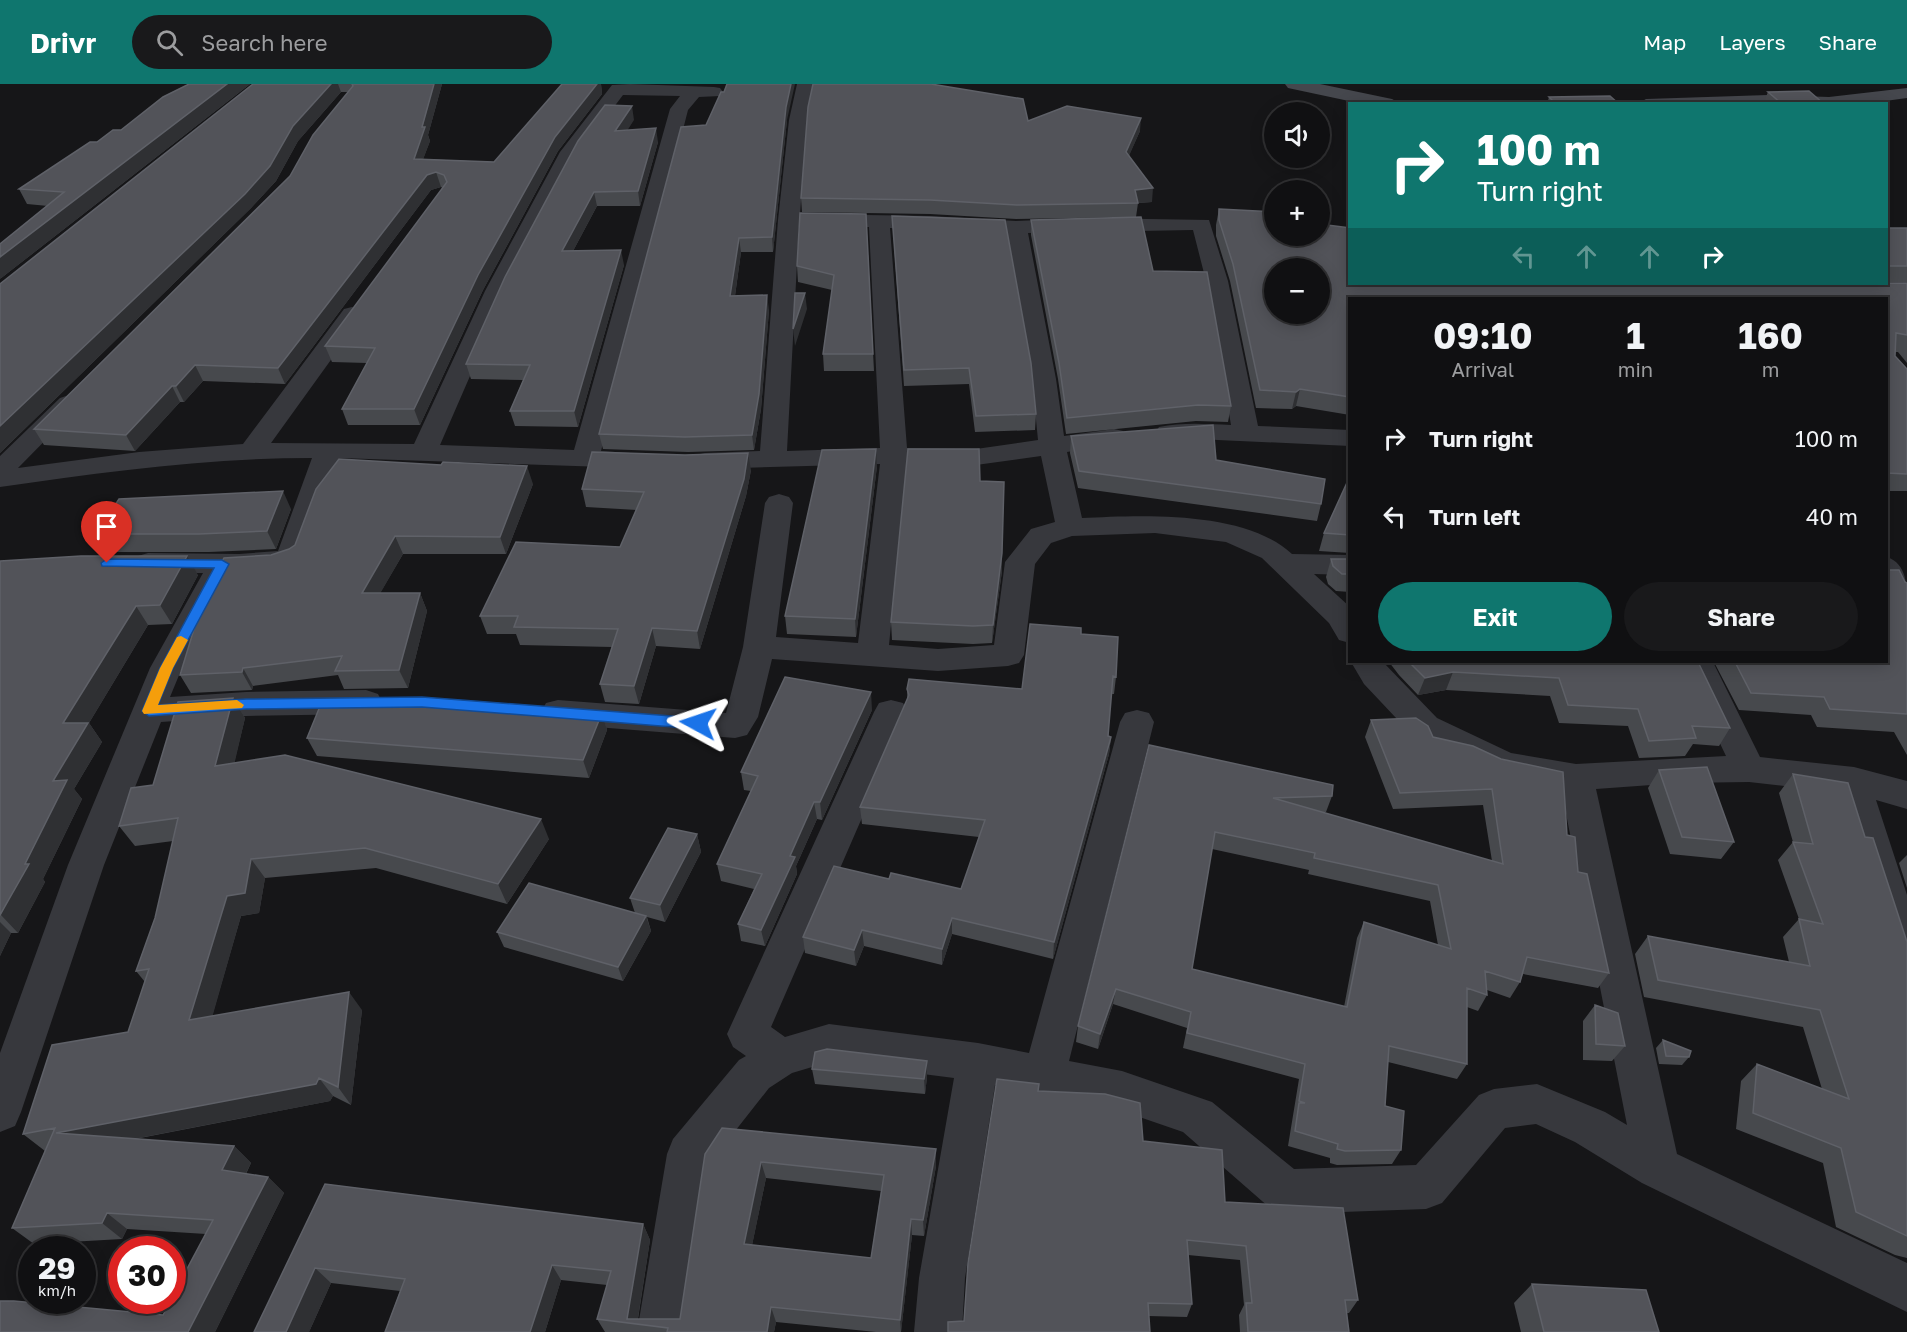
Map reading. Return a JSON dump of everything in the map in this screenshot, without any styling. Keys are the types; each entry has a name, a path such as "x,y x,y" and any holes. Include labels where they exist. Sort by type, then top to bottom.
{"street":[{"path":"773,460 789,220 798,120 806,84"},
{"path":"1294,84 1382,102"},
{"path":"423,453 496,291 570,152 618,89 704,92 679,109 585,459"},
{"path":"1707,102 1768,100 1829,102 1907,93"},
{"path":"789,220 930,222 1016,228 1087,224 1202,224 1217,281 1246,433"},
{"path":"872,655 894,456 879,223"},
{"path":"1016,228 1044,379 1052,446 1070,527"},
{"path":"250,453 363,300"},
{"path":"0,471 84,388"},
{"path":"0,479 185,455 250,453 328,451 671,461 773,460 894,456 976,457 1095,439 1196,431 1348,438"},
{"path":"125,563 222,564 287,560 292,554 328,451"},
{"path":"525,709 735,726 741,717 759,647 779,503"},
{"path":"759,647 938,660 1008,654 1020,562 1041,536 1070,527 1155,524 1232,534 1272,550 1341,616 1348,628"},
{"path":"1285,562 1348,565"},
{"path":"0,1112 86,865 166,668 222,564"},
{"path":"1888,568 1907,595"},
{"path":"1368,663 1375,676 1425,727 1505,765 1576,777 1679,770 1749,770 1854,780 1907,795"},
{"path":"1697,663 1749,770"},
{"path":"149,711 246,704 399,702"},
{"path":"781,1057 747,1034 891,712"},
{"path":"1044,1076 1137,722"},
{"path":"1576,777 1658,1168"},
{"path":"1854,780 1863,817 1907,953"},
{"path":"661,1332 688,1154 754,1074 781,1057 829,1043 978,1062 1122,1091 1197,1116 1286,1192 1426,1187 1494,1109 1537,1104 1590,1127 1658,1168 1907,1288"},
{"path":"938,1332 942,1278 978,1062"}],"building":[{"path":"189,84 227,84 0,257 0,244 64,192 19,189 90,142 97,142 113,130 121,130 163,97"},
{"path":"253,84 331,84 293,126 270,166 245,194 0,426 0,284"},
{"path":"352,84 434,84 422,127 425,127 414,159 494,162 562,84 597,84 555,137 478,275 414,409 342,409 375,348 325,346 447,182 444,175 436,172 427,175 278,368 195,365 126,435 34,429 290,176 313,135 353,86"},
{"path":"727,84 791,84 786,107 772,237 739,238 730,296 767,295 759,394 752,435 685,437 599,434 681,127 706,125"},
{"path":"813,84 931,84 1023,99 1028,121 1067,106 1141,118 1126,152 1153,188 1135,190 1138,203 1017,205 930,200 801,198 808,107"},
{"path":"1809,91 1822,102 1780,102 1768,92"},
{"path":"1610,96 1617,102 1554,102 1549,97"},
{"path":"605,105 632,106 615,131 656,128 638,191 594,192 562,251 621,250 574,411 510,411 530,365 466,364 505,277 578,141"},
{"path":"1219,209 1264,211 1264,246 1330,246 1330,225 1348,228 1348,285 1888,285 1888,283 1907,283 1907,335 1896,333 1895,356 1907,369 1907,474 1888,473 1888,297 1348,297 1348,397 1300,389 1296,392 1260,390 1233,264 1219,220"},
{"path":"800,213 866,214 873,354 823,354 834,275 797,266"},
{"path":"892,216 1005,220 1031,363 1036,414 976,416 969,368 904,370"},
{"path":"1141,217 1153,271 1207,272 1231,406 1198,405 1067,418 1059,363 1031,220"},
{"path":"1888,228 1907,228 1907,266 1888,266"},
{"path":"795,293 805,293 793,329"},
{"path":"1213,425 1216,460 1325,479 1321,504 1079,471 1071,436"},
{"path":"876,449 855,619 785,616 822,450"},
{"path":"908,449 979,449 980,481 1004,482 1002,553 993,625 891,622"},
{"path":"592,452 685,455 748,453 744,479 697,631 652,628 634,686 600,684 618,629 514,627 518,616 480,616 516,542 620,547 644,492 582,489"},
{"path":"339,459 441,465 443,462 527,466 500,537 395,536 362,593 420,593 399,670 335,671 342,656 243,668 242,672 180,675 202,603 199,604 224,558 271,555 295,545 316,489"},
{"path":"1348,480 1348,535 1324,533"},
{"path":"283,491 267,531 199,534 96,534 119,499"},
{"path":"81,556 187,556 160,605 136,606 63,723 88,723 53,781 67,780 25,864 29,864 0,915 0,561"},
{"path":"1331,559 1348,559 1348,574 1342,574 1333,566"},
{"path":"1888,568 1899,570 1907,583 1907,714 1830,709 1824,697 1751,693 1736,663 1888,663"},
{"path":"1030,624 1081,628 1081,634 1118,637 1116,677 1113,676 1108,736 1111,737 1054,942 952,918 942,949 862,930 854,950 803,937 834,866 889,879 891,873 961,889 985,820 860,807 909,695 907,689 909,679 1022,689"},
{"path":"1410,663 1698,663 1730,728 1692,726 1696,738 1649,741 1638,709 1568,705 1559,678 1453,672 1425,678"},
{"path":"785,677 871,692 820,802 814,802 790,856 795,857 761,930 738,924 762,874 717,864 758,776 741,772"},
{"path":"233,698 215,766 285,755 541,819 498,884 365,848 251,859 245,893 227,896 189,1020 349,992 338,1087 319,1078 316,1084 56,1133 234,1146 222,1170 268,1177 188,1332 0,1332 0,1301 18,1301 18,1314 96,1314 96,1309 108,1310 108,1314 186,1314 186,1271 213,1220 107,1213 102,1223 12,1228 55,1128 23,1134 52,1045 128,1032 149,969 136,971 155,918 178,818 119,826 131,788 153,785 178,702"},
{"path":"414,698 602,713 583,760 307,738 323,699"},
{"path":"1416,718 1428,726 1433,737 1473,746 1501,759 1563,772 1567,835 1575,837 1578,872 1587,874 1609,973 1527,957 1520,982 1485,971 1487,995 1467,988 1467,1064 1389,1046 1385,1106 1404,1111 1401,1150 1345,1151 1337,1149 1338,1144 1295,1131 1299,1103 1305,1103 1299,1101 1305,1064 1187,1033 1191,1012 1116,989 1100,1034 1078,1026 1149,745 1333,785 1332,796 1273,798 1503,864 1492,789 1400,793 1371,720","holes":["1215,832 1315,853 1314,858 1438,885 1451,949 1364,922 1347,1007 1192,969"]},
{"path":"1707,767 1734,842 1682,837 1659,770"},
{"path":"1793,774 1848,783 1865,837 1873,838 1907,942 1907,1236 1856,1212 1841,1148 1753,1113 1757,1064 1849,1099 1820,1010 1658,980 1648,936 1810,966 1799,919 1823,924 1793,842 1813,844"},
{"path":"668,828 697,834 660,905 630,898"},
{"path":"529,883 646,916 618,967 497,932"},
{"path":"1595,1005 1618,1013 1625,1046 1596,1044"},
{"path":"1663,1040 1691,1051 1689,1057 1666,1056"},
{"path":"827,1049 927,1061 924,1079 812,1069 815,1052"},
{"path":"997,1079 1039,1084 1038,1091 1105,1094 1140,1103 1143,1141 1222,1150 1225,1202 1343,1208 1358,1300 1345,1300 1349,1332 1248,1332 1246,1303 1252,1303 1246,1246 1187,1240 1192,1304 1148,1303 1150,1332 948,1332 948,1322 964,1321 968,1263"},
{"path":"722,1128 936,1149 923,1220 911,1219 900,1320 771,1307 767,1332 667,1332 668,1328 597,1319 611,1271 552,1265 530,1332 385,1332 405,1279 315,1268 286,1332 254,1332 325,1184 643,1224 627,1319 680,1319 705,1154","holes":["761,1162 884,1175 871,1258 744,1244"]},
{"path":"1532,1284 1646,1290 1659,1332 1544,1332"}],"slow traffic":[{"path":"181,640 166,668 149,711 237,705"}],"route":[{"path":"107,563 222,564 166,668 149,711 246,704 422,702 698,723"}]}
